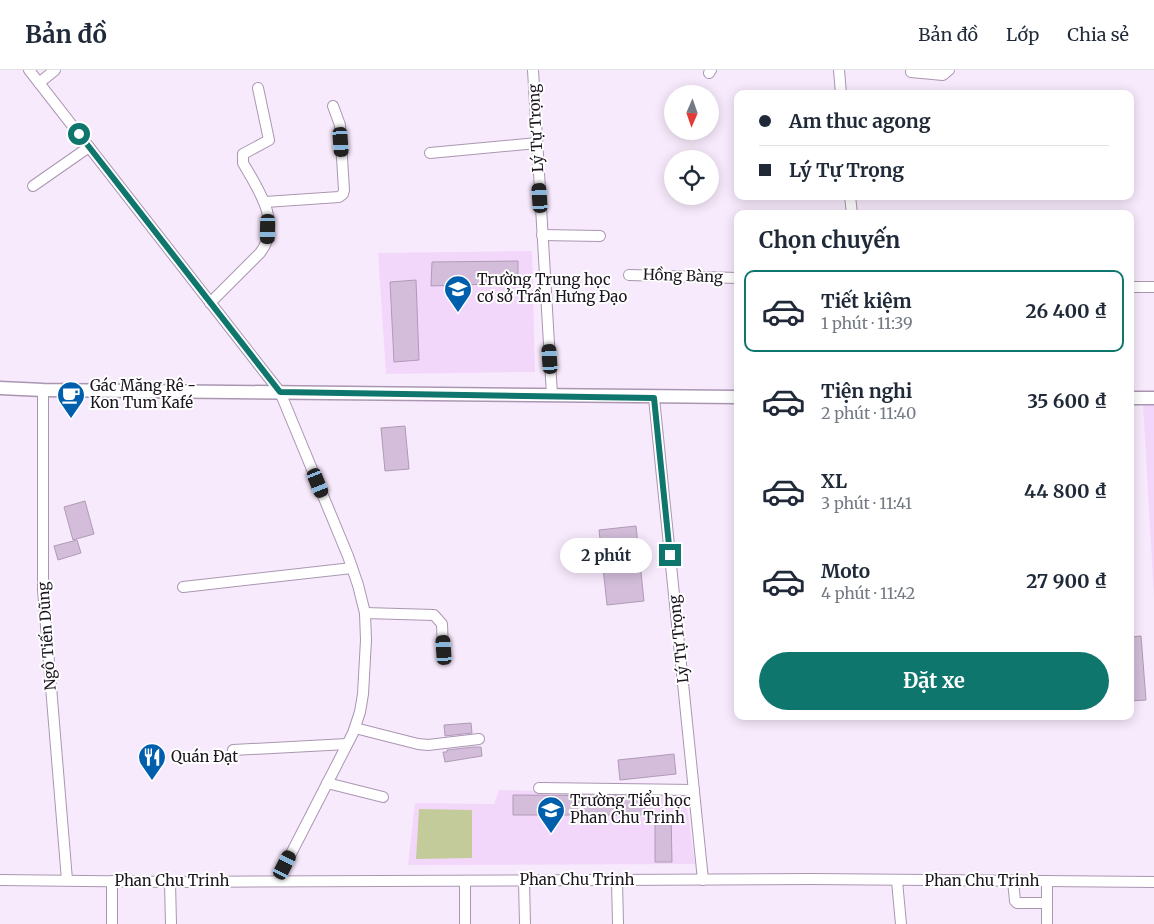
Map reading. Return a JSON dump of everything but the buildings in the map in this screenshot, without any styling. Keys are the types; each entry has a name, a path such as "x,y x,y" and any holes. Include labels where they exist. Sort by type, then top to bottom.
{"street":[{"path":"29,70 280,392 352,568 365,613 366,640 360,712 355,728 277,881"},
{"path":"39,82 55,70"},
{"name":"Lý Tự Trọng","path":"533,70 552,395"},
{"path":"839,70 841,90"},
{"path":"911,72 943,75 948,70"},
{"path":"210,303 265,247 268,239 268,218 265,202 243,163 242,157 243,154 269,140 258,88"},
{"path":"265,202 339,197 343,194 340,125 333,106"},
{"path":"430,154 537,144"},
{"path":"33,186 89,147"},
{"path":"542,235 600,236"},
{"name":"Hồng Bàng","path":"629,275 734,278"},
{"path":"1134,287 1154,287"},
{"path":"0,388 654,398 734,397"},
{"name":"Ngô Tiến Dũng","path":"43,390 43,590 67,880"},
{"name":"Lý Tự Trọng","path":"654,398 703,880"},
{"path":"1134,398 1154,398"},
{"path":"183,587 352,568"},
{"path":"365,613 434,615 442,624 444,650"},
{"path":"355,728 428,745 479,739"},
{"path":"233,750 347,744"},
{"path":"327,783 383,797"},
{"path":"539,788 694,790"},
{"name":"Phan Chu Trinh","path":"0,880 170,882 618,880 1154,882"},
{"path":"618,880 618,924"},
{"path":"897,880 901,924"},
{"path":"112,881 112,924"},
{"path":"524,881 526,924"},
{"path":"1014,881 1014,901 1017,903 1047,903"},
{"path":"1047,924 1048,881"},
{"path":"170,882 171,924"},
{"path":"465,882 466,924"}],"shaded area":[{"name":"Trường Trung học cơ sở Trần Hưng Đạo","path":"532,251 535,372 386,374 378,253"},
{"path":"1143,404 1154,404 1154,597"},
{"name":"Trường Tiểu học Phan Chu Trinh","path":"499,790 685,793 695,864 408,865 415,803 494,804"}],"green space":[{"path":"419,809 472,810 472,858 416,859"}],"place":[{"name":"Trường Trung học cơ sở Trần Hưng Đạo","path":"458,313"},
{"name":"Gác Măng Rê - Kon Tum Kafé","path":"71,419"},
{"name":"Quán Đạt","path":"152,781"},
{"name":"Trường Tiểu học Phan Chu Trinh","path":"551,834"}],"route":[{"path":"79,134 280,392 654,398 670,555"}]}
